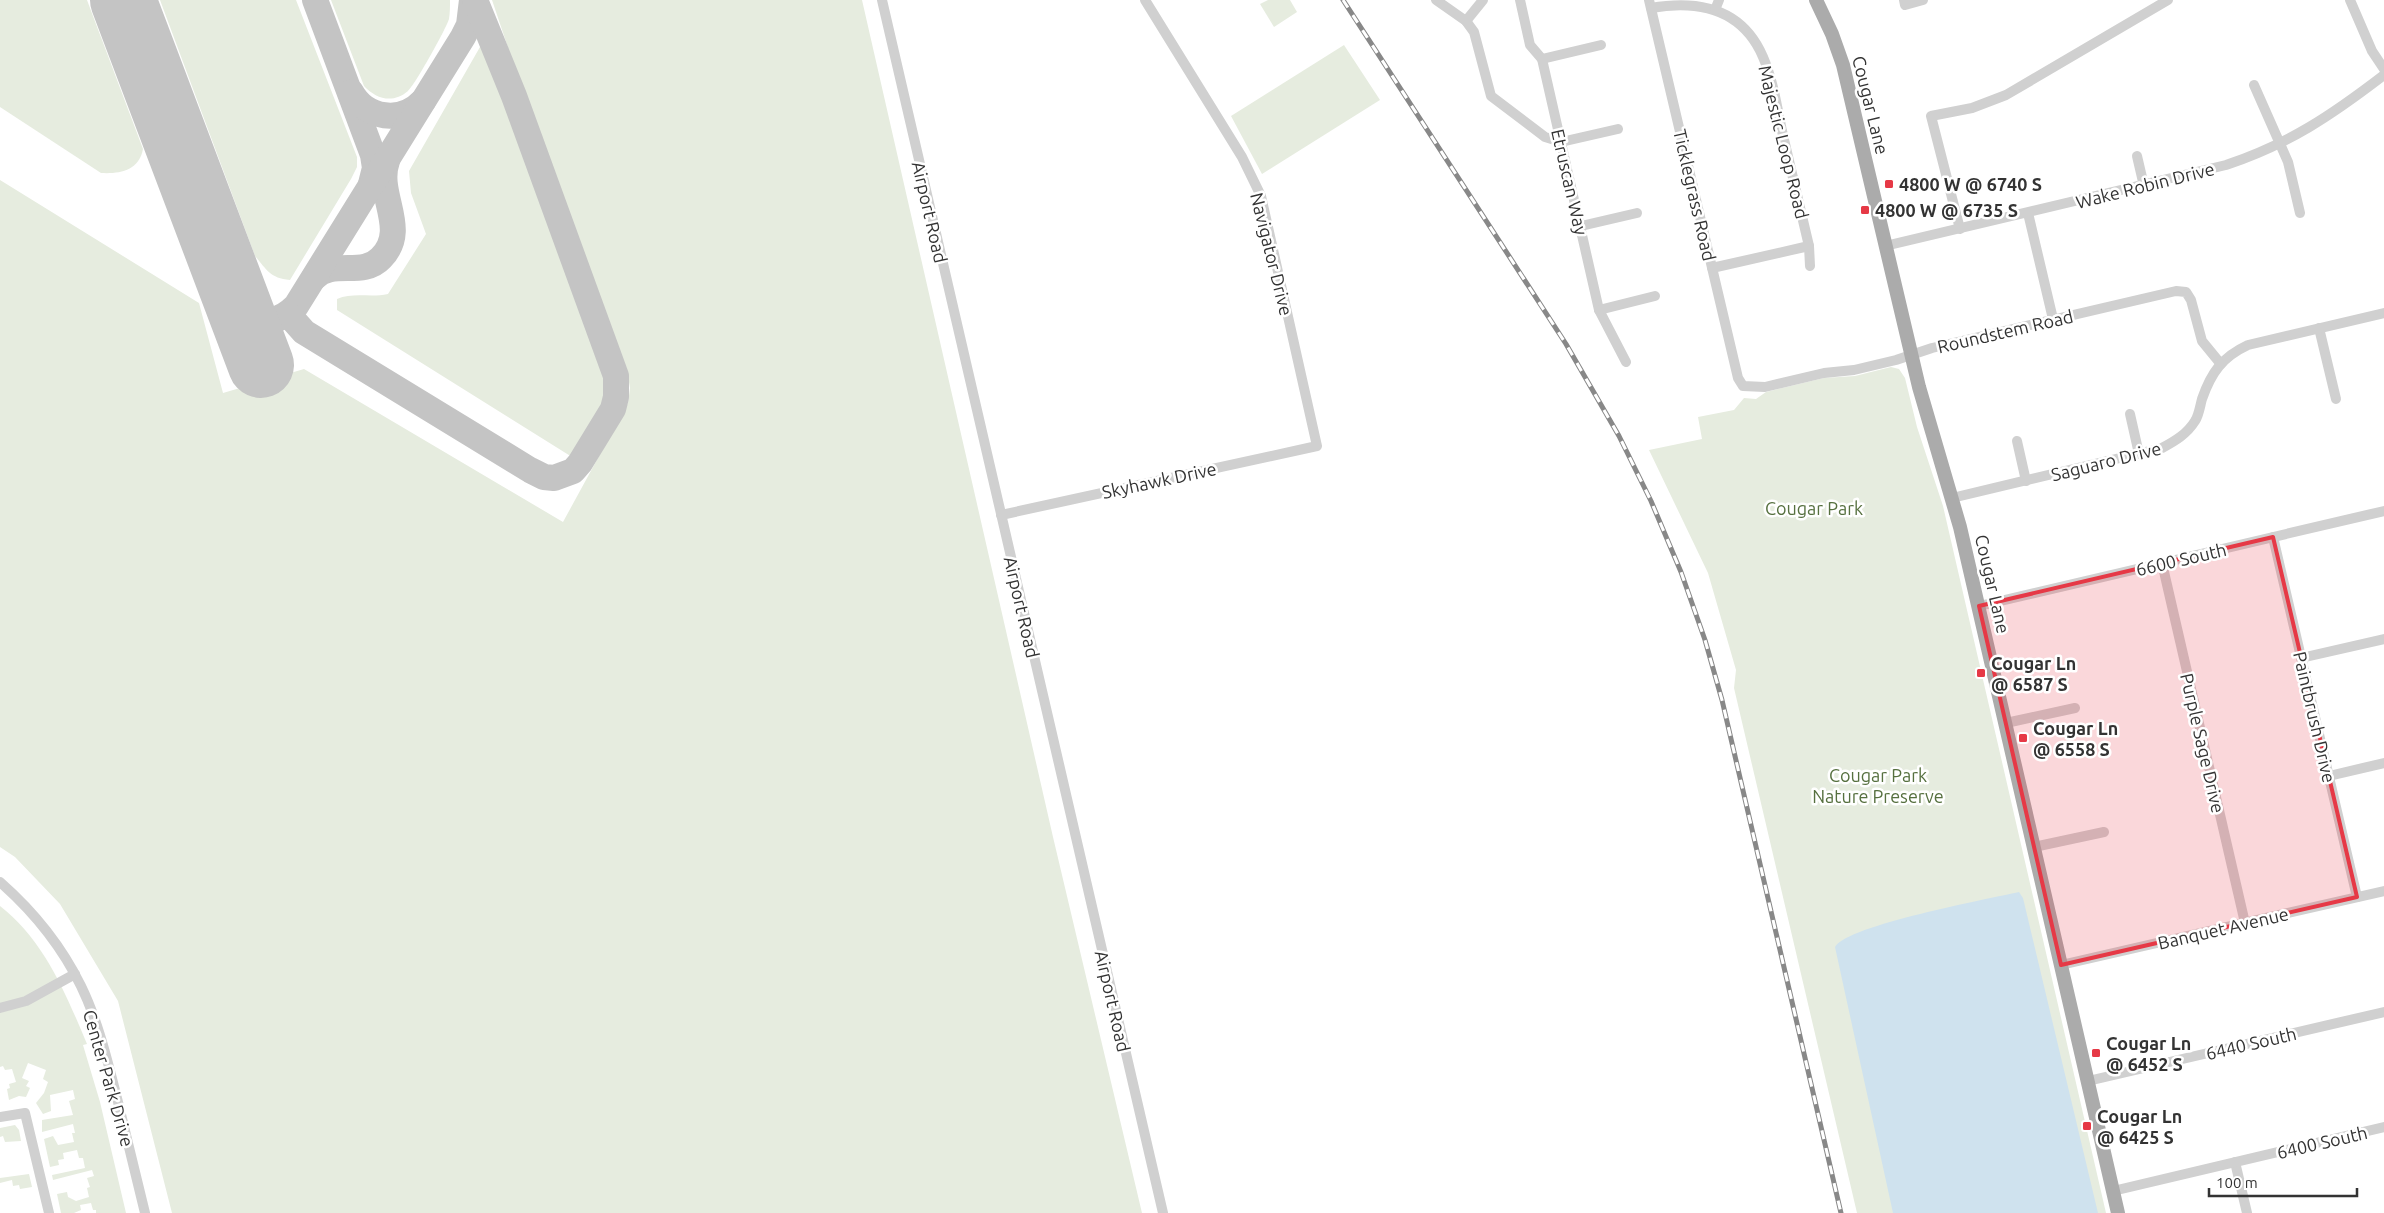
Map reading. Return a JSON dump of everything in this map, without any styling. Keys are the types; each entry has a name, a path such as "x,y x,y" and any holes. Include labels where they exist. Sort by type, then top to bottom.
{"main road":[{"name":"Cougar Lane","path":"1816,0 1832,34 1843,65 1927,419 1952,498 1979,606 2118,1213"}],"street":[{"name":"Airport Road","path":"882,0 1163,1213"},
{"name":"Navigator Drive","path":"1145,0 1242,157 1260,196 1316,446"},
{"path":"1436,0 1466,21 1474,32 1491,96 1546,137 1561,142 1618,129"},
{"path":"1466,21 1483,0"},
{"name":"Etruscan Way","path":"1520,0 1530,45 1542,59 1599,310 1626,362"},
{"path":"1905,3 1923,0"},
{"path":"1960,228 1931,116 1972,108 2006,95 2168,0"},
{"path":"2350,0 2372,51 2384,69"},
{"name":"Majestic Loop Road","path":"1650,4 1717,5 1747,32 1758,47 1767,66 1809,246 1810,266"},
{"name":"Ticklegrass Road","path":"1650,4 1738,378 1746,388"},
{"path":"1542,59 1601,45"},
{"name":"Wake Robin Drive","path":"1885,246 2226,165 2280,143 2332,115 2384,75"},
{"path":"2254,85 2288,162 2300,213"},
{"path":"2137,156 2144,186"},
{"path":"1581,226 1637,213"},
{"path":"2028,213 2053,319"},
{"path":"1712,268 1809,246"},
{"name":"Roundstem Road","path":"1746,388 1765,386 1824,373 1854,370 1932,348 2164,293 2186,292 2191,300 2202,341 2220,362"},
{"path":"1599,310 1654,296"},
{"name":"Saguaro Drive","path":"1952,498 2162,448 2186,433 2196,420 2205,389 2220,362 2232,352 2248,345 2384,313"},
{"path":"2319,328 2336,399"},
{"path":"2130,414 2140,454"},
{"path":"2017,441 2026,481"},
{"name":"Skyhawk Drive","path":"1001,515 1316,446"},
{"name":"6600 South","path":"1979,606 2384,511"},
{"name":"Paintbrush Drive","path":"2273,537 2357,897"},
{"name":"Purple Sage Drive","path":"2162,563 2245,923"},
{"path":"2301,658 2384,639"},
{"path":"2006,724 2074,708"},
{"path":"2329,776 2384,764"},
{"path":"2034,847 2104,832"},
{"name":"Center Park Drive","path":"0,882 42,925 75,974 102,1039 145,1213"},
{"name":"Banquet Avenue","path":"2062,965 2384,891"},
{"path":"0,1008 26,1001 75,974"},
{"name":"6440 South","path":"2088,1081 2384,1012"},
{"path":"0,1117 25,1113 49,1213"},
{"name":"6400 South","path":"2113,1191 2384,1127"},
{"path":"2235,1162 2247,1213"}],"highlighted area":[{"path":"2273,537 2357,897 2061,965 1979,606"}],"green space":[{"path":"0,0 87,0 143,149 141,156 133,167 121,172 101,173 0,107"},
{"path":"160,0 296,0 357,157 357,167 290,280 273,275 255,256"},
{"path":"331,0 450,0 450,12 442,34 412,87 402,95 391,99 379,97 364,86"},
{"path":"492,0 862,0 1053,837 1142,1213 172,1213 118,1001 60,904 15,857 0,847 0,180 199,303 223,393 304,369 563,522 628,403 630,388 627,370 523,92"},
{"path":"1268,0 1290,0 1297,12 1274,27 1260,4"},
{"path":"484,40 502,98 606,380 604,401 600,411 572,457 337,310 337,299 343,297 388,294 426,234 411,193 409,171"},
{"path":"1344,45 1380,100 1262,174 1231,116"},
{"name":"Cougar Park","path":"1891,367 1899,369 1905,378 1917,427 1943,506 2106,1213 1857,1213 1734,688 1736,670 1708,573 1649,450 1702,439 1698,417 1734,410 1744,398 1756,399 1766,392 1824,378 1855,376"},
{"path":"0,906 16,920 41,951 62,987 87,1044 83,1045 100,1102 126,1213 96,1213 91,1203 80,1205 81,1210 74,1213 61,1213 57,1194 67,1192 68,1197 76,1201 89,1197 87,1188 90,1187 87,1178 94,1176 92,1170 53,1180 52,1175 85,1168 83,1158 79,1158 77,1150 63,1153 64,1159 58,1160 59,1165 50,1167 44,1139 53,1136 58,1145 74,1142 73,1124 42,1132 42,1120 73,1115 69,1101 75,1099 73,1090 50,1095 51,1111 43,1114 36,1103 44,1093 48,1082 43,1079 46,1070 28,1063 22,1078 29,1081 26,1086 30,1088 26,1097 19,1096 9,1100 7,1089 10,1088 9,1084 16,1082 12,1069 5,1070 3,1066 0,1067"},
{"path":"15,1125 19,1130 21,1141 5,1142 3,1136 0,1137 0,1128"},
{"path":"29,1174 32,1187 20,1189 19,1185 13,1186 12,1180 0,1183 0,1178"}],"water":[{"path":"2019,892 2023,898 2098,1213 1893,1213 1835,947 1845,939 1865,930 1891,922"}],"taxiway":[{"path":"315,0 373,155 375,168 371,184"},
{"path":"236,300 250,314 265,320 280,318 296,306 463,37 469,25 472,0"},
{"path":"288,314 304,332 544,477 554,478 573,471 580,463 613,409 616,397 616,376 514,96 475,0"},
{"path":"351,92 365,108 384,115 405,113 423,101"},
{"path":"314,278 330,269 365,267 373,264 381,258 389,247 392,223 385,186 384,173 387,161"}],"runway":[{"path":"123,0 261,365"}],"railway":[{"path":"1343,0 1566,344 1619,436 1651,501 1681,572 1705,640 1722,700 1841,1213"}],"place":[{"name":"4800 W @ 6740 S","path":"1889,184"},
{"name":"4800 W @ 6735 S","path":"1865,210"},
{"name":"Cougar Ln @ 6587 S","path":"1981,673"},
{"name":"Cougar Ln @ 6558 S","path":"2023,738"},
{"name":"Cougar Ln @ 6452 S","path":"2096,1053"},
{"name":"Cougar Ln @ 6425 S","path":"2087,1126"}],"park label":[{"name":"Cougar Park Nature Preserve","path":"1878,785"}]}
